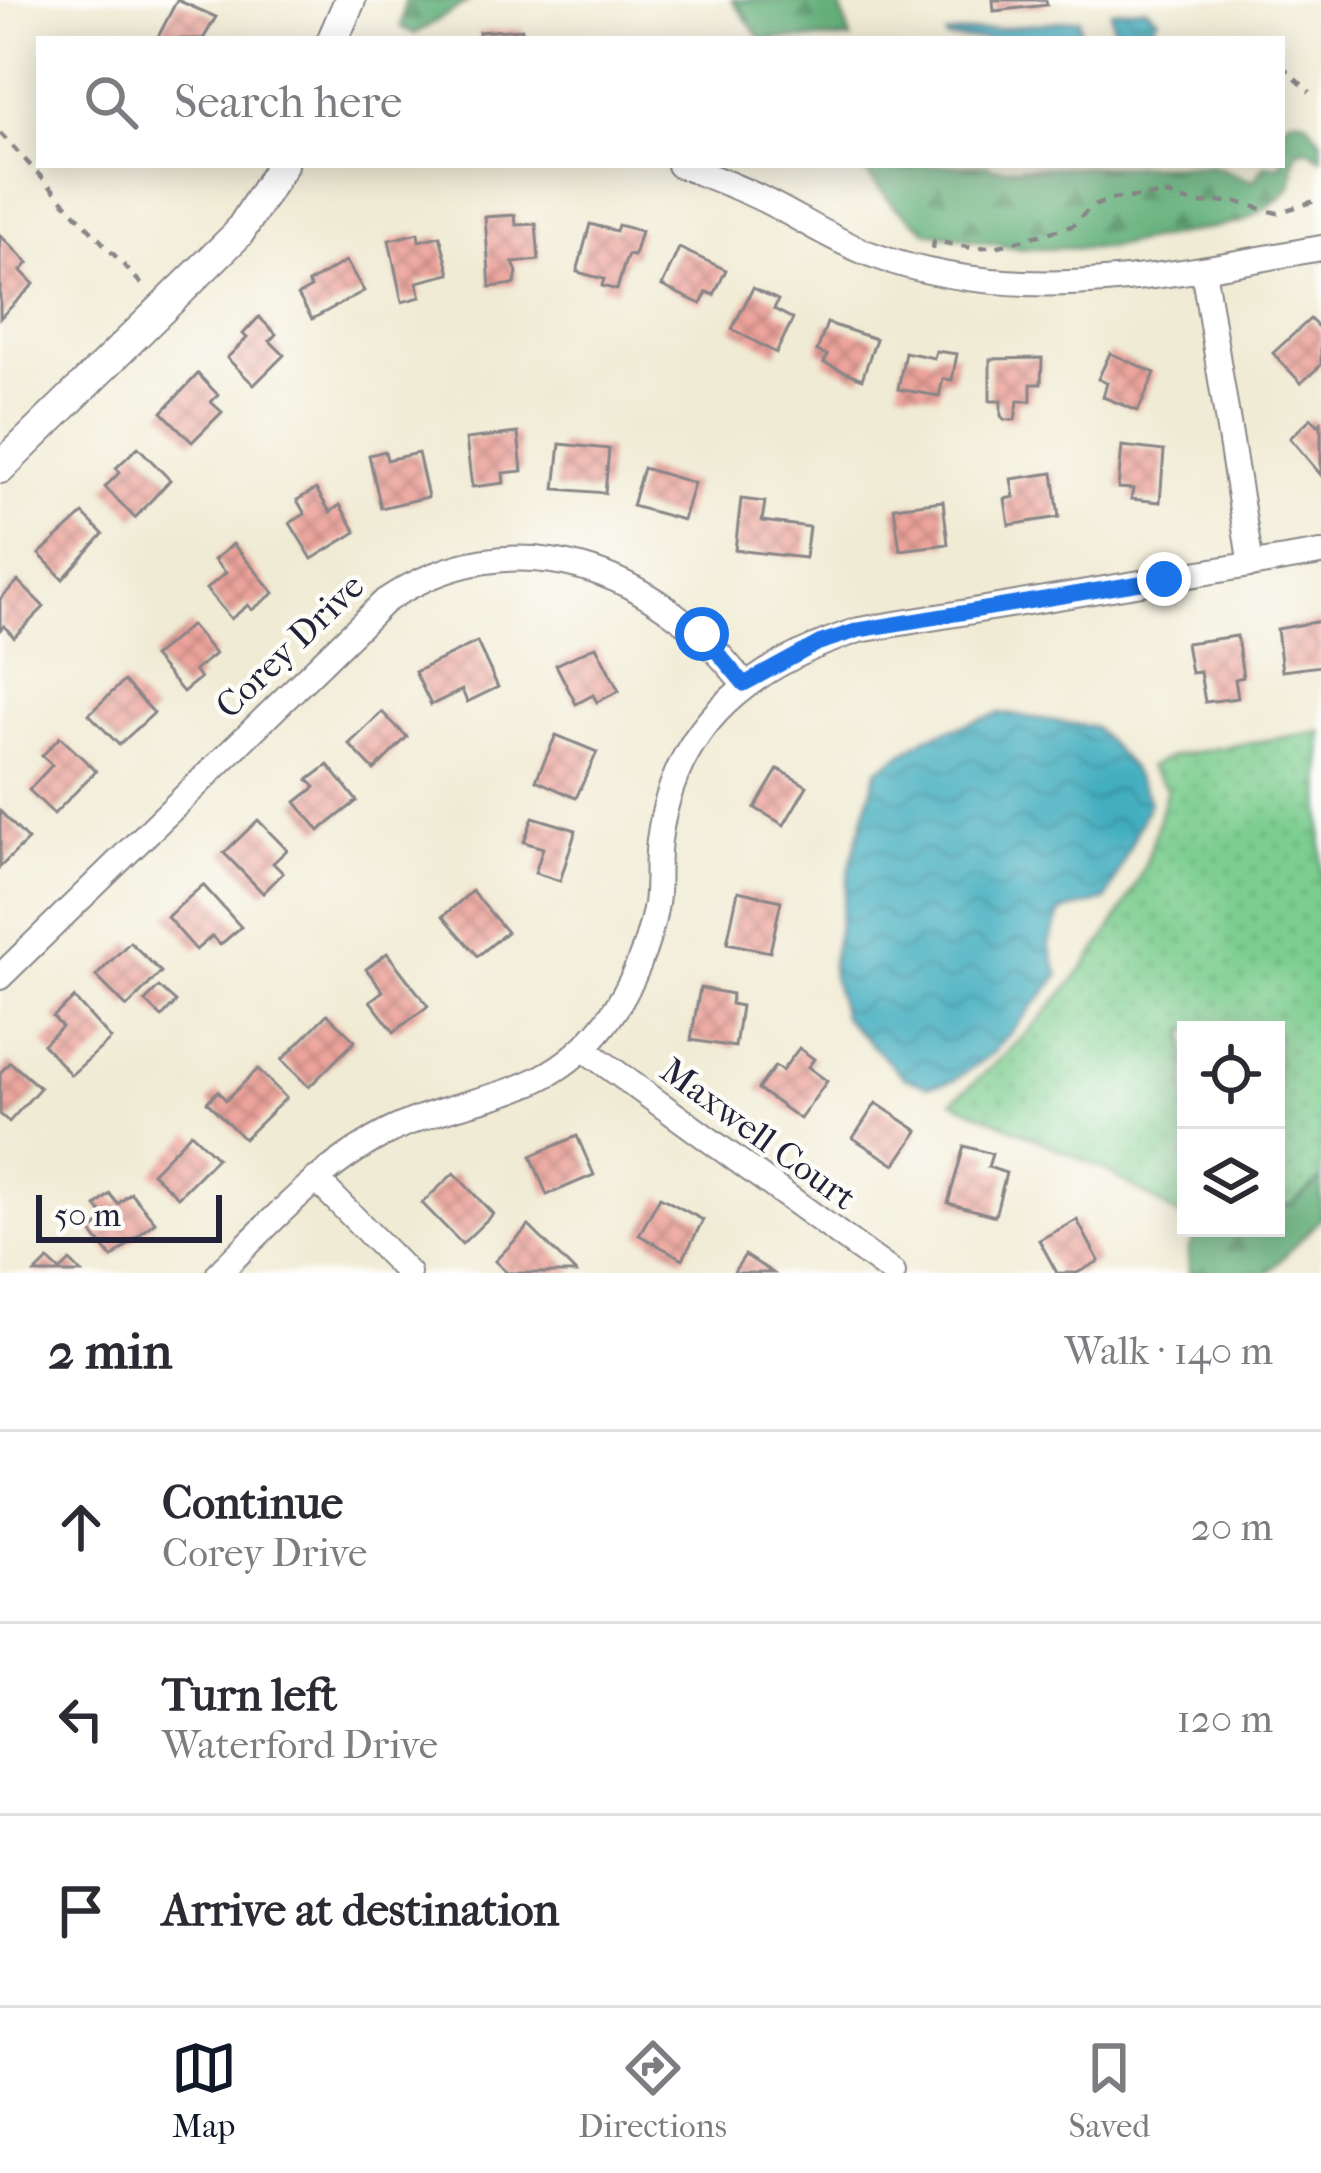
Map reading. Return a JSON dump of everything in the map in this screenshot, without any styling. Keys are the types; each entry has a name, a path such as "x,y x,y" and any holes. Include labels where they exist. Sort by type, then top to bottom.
{"street":[{"path":"333,36 350,0"},
{"path":"6,452 238,234 280,168"},
{"path":"686,168 772,203 866,252 928,272 1009,285 1132,280 1321,248"},
{"path":"1203,269 1252,565"},
{"path":"219,1273 316,1179 394,1129 527,1086 565,1066 584,1048 610,1018 647,941 656,903 661,827 680,767 721,706 744,684 819,643 859,630 1321,553"},
{"name":"Corey Drive","path":"0,977 385,601 445,568 514,560 564,563 599,572 672,610 702,634 744,684"},
{"name":"Maxwell Court","path":"584,1048 892,1273"},
{"path":"316,1179 408,1273"}],"path":[{"path":"1285,69 1310,92"},
{"path":"0,134 163,308"},
{"path":"928,272 934,242 973,248 1017,242 1072,226 1091,207 1111,199 1173,195 1196,204 1234,201 1277,213 1321,199"}],"green space":[{"path":"405,0 470,0 415,34 401,27"},
{"path":"732,0 838,0 850,36 759,36"},
{"path":"1287,120 1306,120 1321,141 1321,158 1308,149 1298,150 1292,181 1271,205 1242,222 1107,248 1019,249 928,232 894,206 862,168 1220,168 1253,181 1263,168 1285,168"},
{"path":"1321,731 1321,1179 1291,1205 1285,1205 1285,1021 1177,1021 1177,1214 1105,1170 952,1101 1037,1023 1110,929 1146,862 1167,789 1149,767 1172,756"},
{"path":"1321,1179 1321,1218 1268,1273 1189,1273 1188,1250 1194,1237 1285,1237 1285,1205"}],"water":[{"path":"1146,8 1158,18 1149,30 1114,34 1111,11"},
{"path":"1079,19 1081,36 946,36"},
{"path":"1000,713 1094,727 1129,765 1150,801 1106,900 1061,912 1049,944 1059,976 994,1052 953,1081 927,1086 904,1077 843,1017 831,968 851,862 877,770 927,737"}],"building":[{"path":"177,0 216,17 205,36 159,36"},
{"path":"993,0 1046,0 1047,5 994,11"},
{"path":"522,29 522,36 480,36 479,32"},
{"path":"515,215 516,225 536,224 539,260 513,263 515,284 490,287 485,217"},
{"path":"590,224 641,231 617,290 602,286 604,279 577,272"},
{"path":"418,233 419,241 440,236 450,274 417,282 421,297 402,302 389,240"},
{"path":"0,235 28,263 21,271 34,284 0,318"},
{"path":"679,248 726,270 714,295 707,292 701,304 662,286"},
{"path":"346,261 364,291 312,319 298,295 311,288 308,283"},
{"path":"753,288 778,300 774,309 793,319 776,353 732,329"},
{"path":"259,317 276,334 270,341 284,355 254,385 227,358"},
{"path":"1310,319 1321,330 1321,365 1301,383 1273,353"},
{"path":"827,323 876,339 862,379 824,363 827,355 817,351"},
{"path":"936,351 957,354 952,380 943,379 939,396 898,389 905,352 934,358"},
{"path":"1110,353 1155,373 1138,411 1103,397 1107,383 1098,379"},
{"path":"1042,358 1041,384 1031,384 1031,401 1018,401 1015,420 1005,420 1001,401 990,401 990,359"},
{"path":"198,374 218,395 211,402 222,412 192,442 162,412"},
{"path":"1311,418 1318,425 1321,422 1321,475 1290,438"},
{"path":"518,433 522,471 503,473 504,483 472,487 466,439"},
{"path":"560,444 609,449 605,493 555,489"},
{"path":"1122,446 1164,451 1160,502 1131,499 1133,489 1118,488"},
{"path":"138,447 170,480 135,518 105,487 120,472 116,468"},
{"path":"385,451 387,460 418,453 428,497 381,508 369,455"},
{"path":"643,468 694,483 683,520 632,506"},
{"path":"1053,473 1059,517 1009,525 1005,499 1014,497 1011,479"},
{"path":"316,489 330,512 340,505 356,532 312,559 290,523 305,514 297,500"},
{"path":"741,499 765,502 762,521 809,527 805,558 735,550"},
{"path":"943,501 948,544 900,550 894,507"},
{"path":"83,514 103,534 63,579 39,554"},
{"path":"233,544 274,593 231,619 206,589 226,573 214,560"},
{"path":"18,581 44,607 14,637 4,626 0,630 0,599"},
{"path":"1321,621 1321,666 1282,671 1277,629"},
{"path":"191,625 215,654 194,671 200,678 183,692 153,657"},
{"path":"1237,636 1243,677 1235,679 1238,698 1205,702 1200,672 1191,673 1186,643"},
{"path":"477,642 498,687 467,702 462,690 431,705 415,672"},
{"path":"596,646 619,691 597,702 593,695 576,704 556,665"},
{"path":"124,681 154,713 119,745 89,714"},
{"path":"382,712 407,737 374,770 349,744"},
{"path":"556,735 597,752 576,798 536,780"},
{"path":"60,737 96,771 54,814 29,790 52,765 42,756"},
{"path":"328,765 357,801 319,831 296,802 315,787 308,780"},
{"path":"778,769 807,786 784,825 755,808"},
{"path":"0,811 28,840 0,867"},
{"path":"533,817 576,830 560,881 535,873 543,848 524,842"},
{"path":"258,820 287,850 273,863 283,873 263,893 224,853"},
{"path":"203,885 241,927 220,945 212,936 196,950 167,917"},
{"path":"472,891 507,932 478,956 443,916"},
{"path":"738,891 781,901 770,952 727,943"},
{"path":"130,942 161,972 127,1007 96,976"},
{"path":"387,953 428,1006 394,1032 370,1001 383,991 366,969"},
{"path":"159,987 176,1002 162,1017 145,1001"},
{"path":"700,988 732,994 731,1004 741,1006 735,1047 691,1040"},
{"path":"74,998 111,1039 71,1075 43,1044 62,1027 53,1017"},
{"path":"327,1014 355,1041 309,1087 282,1060"},
{"path":"799,1048 814,1059 808,1067 827,1081 800,1119 758,1089 775,1066 782,1071"},
{"path":"10,1062 40,1088 9,1122 0,1114 0,1073"},
{"path":"258,1069 286,1098 244,1139 207,1102 218,1091 226,1100"},
{"path":"876,1103 918,1131 895,1165 853,1138"},
{"path":"191,1133 217,1158 178,1197 152,1173"},
{"path":"577,1136 594,1175 547,1195 531,1156"},
{"path":"964,1146 992,1154 988,1167 1006,1173 995,1216 948,1203"},
{"path":"454,1173 493,1214 462,1244 422,1203"},
{"path":"131,1193 155,1222 112,1258 90,1231 106,1218 96,1206 110,1194 118,1204"},
{"path":"660,1197 703,1220 683,1259 639,1235"},
{"path":"1077,1220 1099,1261 1077,1273 1057,1273 1039,1240"},
{"path":"529,1226 576,1273 507,1273 495,1261"},
{"path":"745,1255 773,1273 733,1273"},
{"path":"48,1260 60,1271 70,1261 82,1273 35,1273"}],"route":[{"path":"702,634 744,684 819,643 859,630 1164,579"}]}
